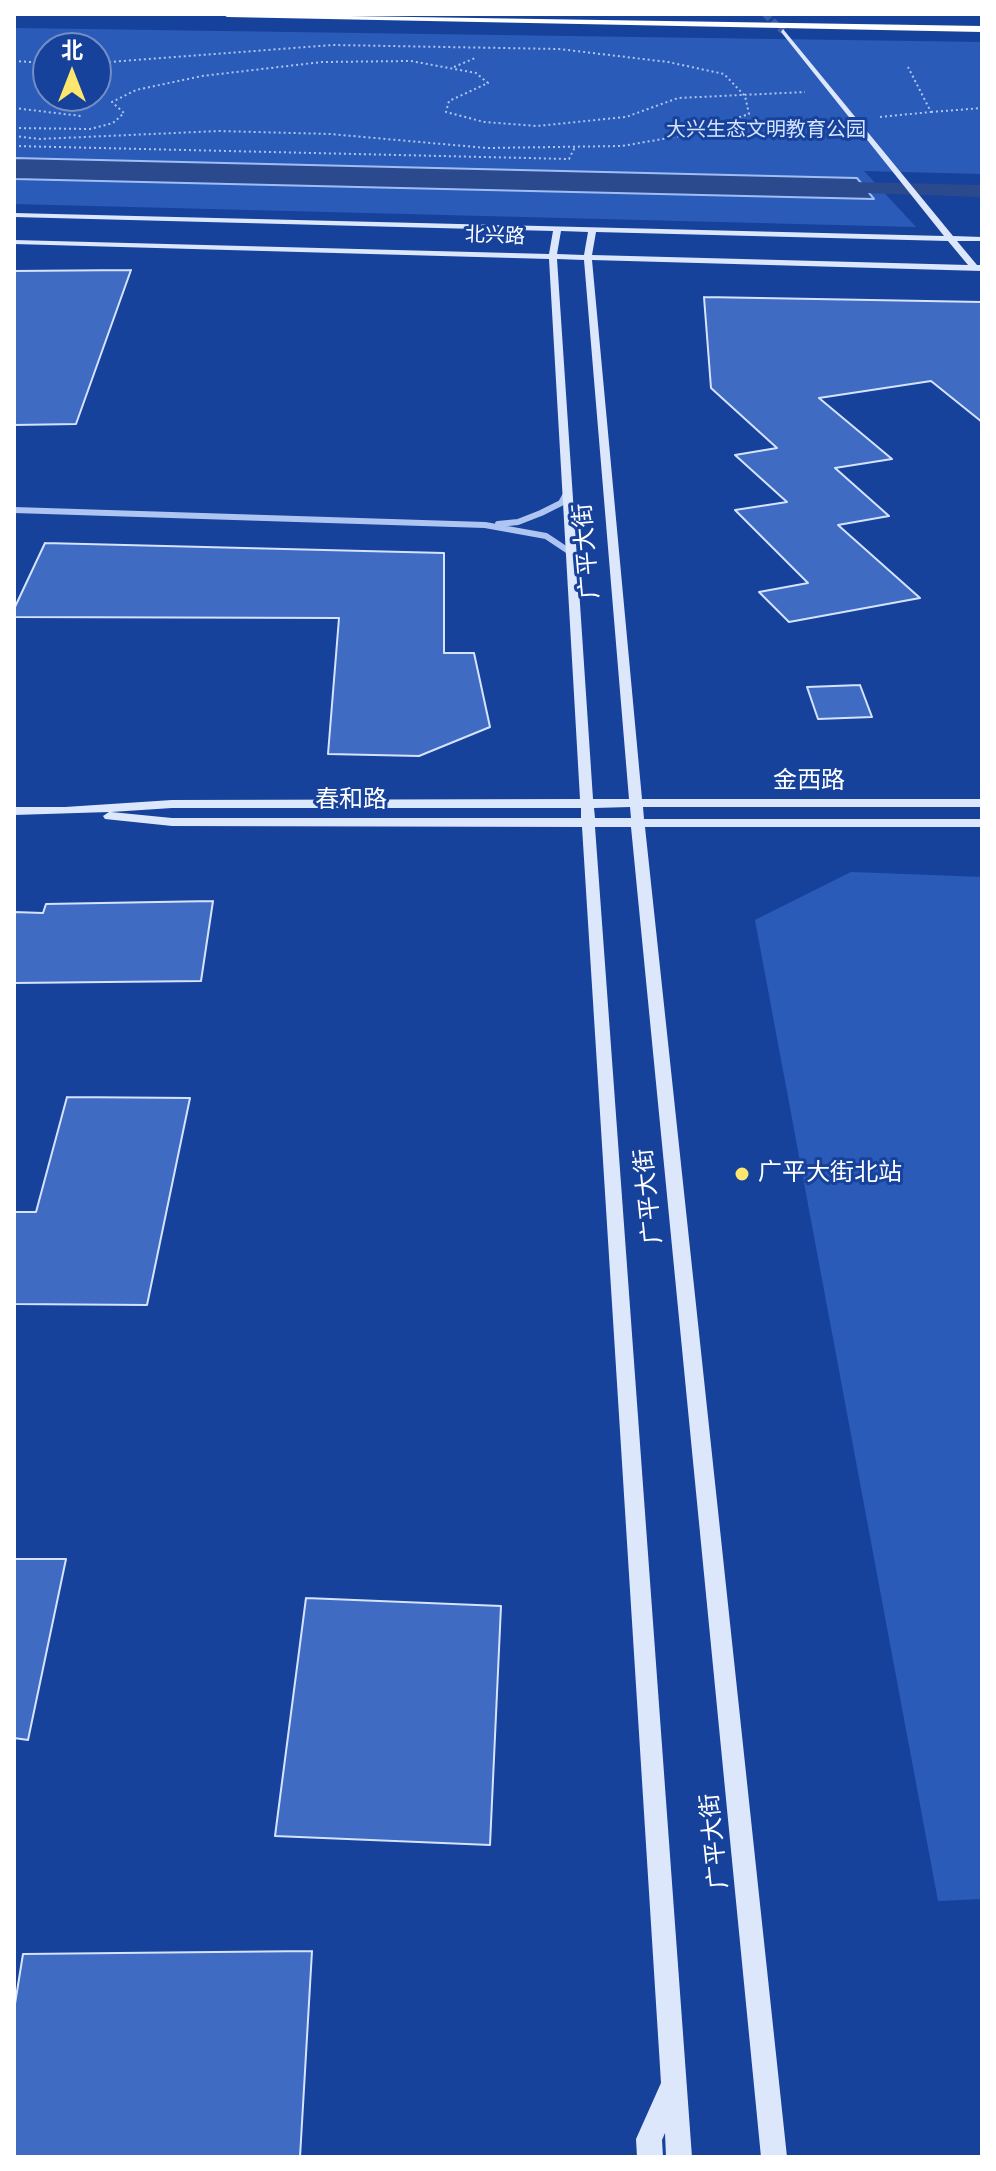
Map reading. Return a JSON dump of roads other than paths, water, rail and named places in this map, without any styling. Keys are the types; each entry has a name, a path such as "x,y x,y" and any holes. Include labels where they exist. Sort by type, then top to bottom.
{"highway":[{"path":"227,14 982,29"},
{"path":"704,14 982,19"}],"street":[{"path":"783,31 979,268"},
{"name":"北兴路","path":"14,215 982,239"},
{"name":"广平大街","path":"557,229 553,256 566,494 679,2157"},
{"name":"广平大街","path":"592,230 588,257 637,813 774,2157"},
{"name":"北兴路","path":"14,242 979,268"},
{"path":"14,510 485,525 518,522 561,503 566,494"},
{"path":"485,525 546,536 570,552"},
{"name":"金西路","path":"637,813 982,803"},
{"name":"春和路","path":"14,811 65,811 172,822 637,813"},
{"name":"金西路","path":"637,813 982,823"},
{"path":"650,2157 649,2139 674,2084"}],"waterway":[{"path":"810,187 982,191"}],"tunnel":[{"path":"765,14 783,31"}],"place":[{"name":"广平大街北站","path":"742,1174"}],"park label":[{"name":"大兴生态文明教育公园","path":"766,131"}]}
